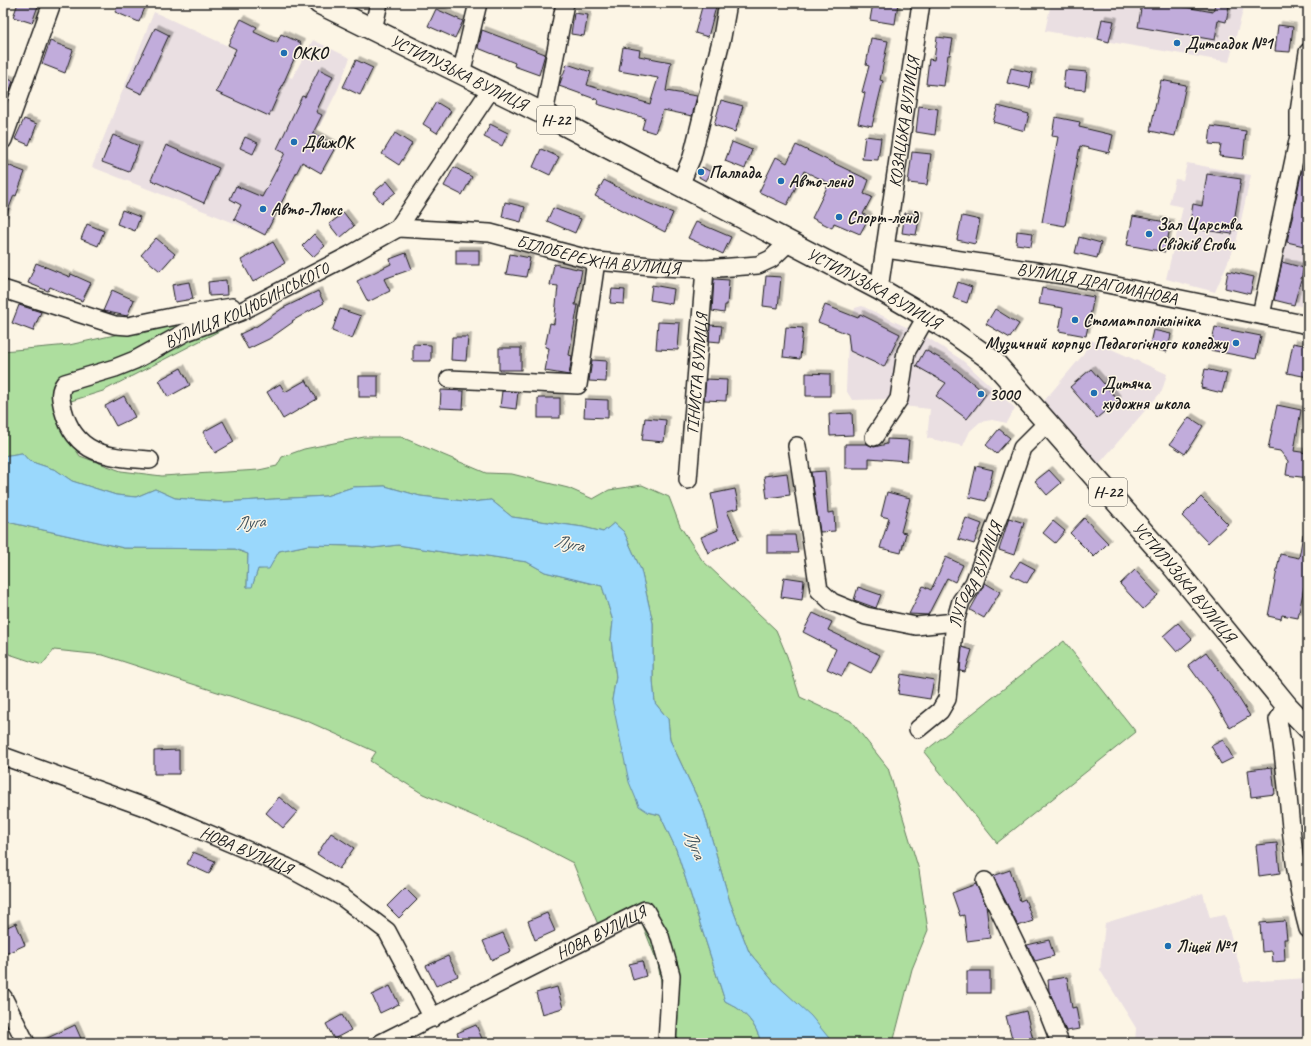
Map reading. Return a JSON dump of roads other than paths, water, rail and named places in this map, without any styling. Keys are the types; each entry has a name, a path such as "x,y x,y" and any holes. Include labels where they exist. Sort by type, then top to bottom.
{"main road":[{"name":"УСТИЛУЗЬКА ВУЛИЦЯ","path":"319,3 544,114 790,241 879,289 948,329 993,361 1046,423 1172,564 1287,706 1308,728"}],"street":[{"path":"3,140 52,3"},
{"path":"373,30 379,3"},
{"path":"461,74 478,3"},
{"path":"544,114 565,3"},
{"path":"680,185 692,158 722,37 728,3"},
{"name":"КОЗАЦЬКА ВУЛИЦЯ","path":"879,289 921,3"},
{"path":"1261,315 1299,136 1299,112 1308,52"},
{"name":"ВУЛИЦЯ КОЦЮБИНСЬКОГО","path":"150,460 103,454 89,449 78,441 65,417 60,396 61,389 65,383 115,368 135,360 186,332 240,312 343,259 398,228 491,89"},
{"name":"БІЛОБЕРЕЖНА ВУЛИЦЯ","path":"398,228 490,233 596,261 705,269 758,266 771,259 790,241"},
{"name":"ВУЛИЦЯ ДРАГОМАНОВА","path":"886,249 1063,275 1308,325"},
{"path":"449,379 578,385 596,261"},
{"name":"ТІНИСТА ВУЛИЦЯ","path":"688,480 705,269"},
{"path":"3,288 115,325 128,326 176,316 258,303"},
{"path":"874,437 899,399 906,352 926,317"},
{"name":"ЛУГОВА ВУЛИЦЯ","path":"918,729 940,711 947,699 955,622 961,601 974,583 1022,448 1046,423"},
{"path":"797,446 819,590 832,602 866,616 916,626 955,622"},
{"path":"1287,706 1278,720 1285,758 1300,898 1308,929"},
{"name":"НОВА ВУЛИЦЯ","path":"3,756 150,809 287,867 342,897 387,931 433,1018"},
{"path":"984,881 1045,1005 1060,1043"},
{"name":"НОВА ВУЛИЦЯ","path":"381,1043 645,910 660,936 671,974 667,1043"},
{"path":"3,997 26,1043"}],"water":[{"name":"Луга","path":"22,453 29,461 56,470 72,481 116,495 136,497 155,489 175,498 224,502 326,496 353,487 385,486 420,496 472,502 491,500 512,517 583,527 603,532 614,523 624,532 641,570 653,623 653,681 655,703 668,719 670,740 704,812 730,902 749,952 773,981 811,1016 833,1043 761,1043 756,1029 748,1018 738,1009 725,1001 676,849 660,815 648,812 639,806 629,782 612,700 616,677 611,640 613,621 602,586 545,572 527,562 474,554 461,555 398,545 373,548 359,546 308,545 279,551 269,569 258,569 252,587 247,587 248,554 235,549 124,548 3,521 3,456"}],"place":[{"name":"Дитсадок №1","path":"1177,43"},
{"name":"ОККО","path":"284,53"},
{"name":"ДвижОК","path":"294,142"},
{"name":"Паллада","path":"701,172"},
{"name":"Авто-ленд","path":"781,181"},
{"name":"Авто-Люкс","path":"263,209"},
{"name":"Спорт-ленд","path":"839,217"},
{"name":"Зал Царства Свідків Єгови","path":"1149,234"},
{"name":"Стоматполіклініка","path":"1075,320"},
{"name":"Музичний корпус Педагогічного коледжу","path":"1236,343"},
{"name":"Дитяча художня школа","path":"1094,393"},
{"name":"3000","path":"981,394"},
{"name":"Ліцей №1","path":"1168,946"}]}
